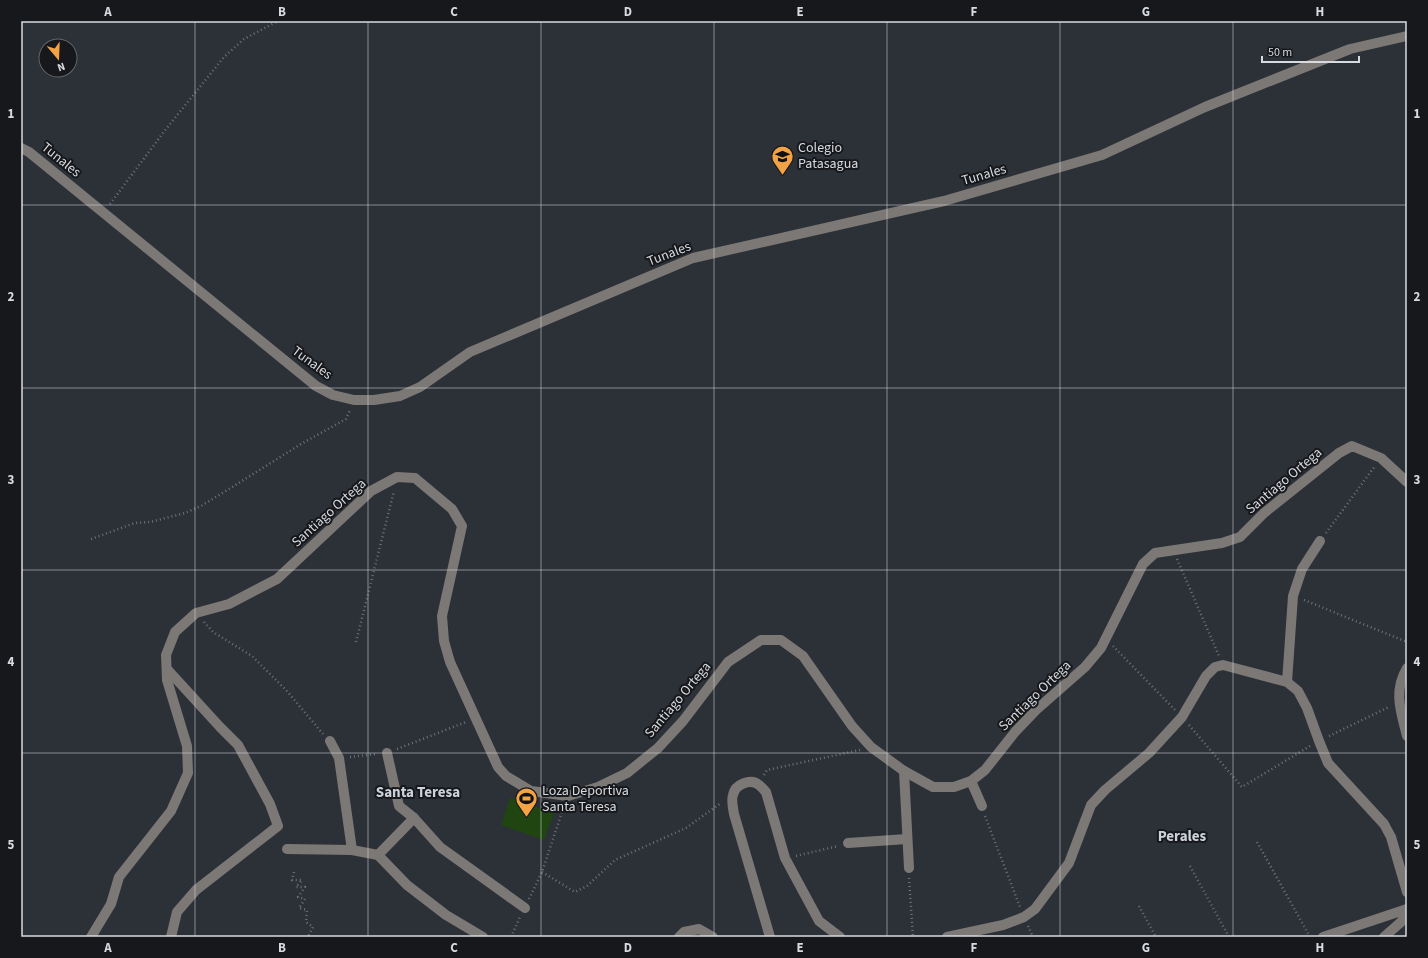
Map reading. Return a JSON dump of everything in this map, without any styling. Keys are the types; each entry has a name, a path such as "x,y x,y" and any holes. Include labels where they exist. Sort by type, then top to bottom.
{"street":[{"name":"Tunales","path":"21,148 29,152 104,212 316,386 333,395 354,400 374,400 400,396 420,387 470,352 693,258 760,242 825,230 944,201 1102,155 1204,107 1343,52 1407,36"},
{"name":"Santiago Ortega","path":"91,937 111,904 119,877 171,811 188,773 187,746 167,680 166,655 175,632 196,613 230,604 277,579 371,491 397,477 416,478 452,509 462,526 442,616 444,641 450,662 498,767 506,776 531,791 568,796 598,787 627,772 658,748 682,721 728,662 761,640 781,640 803,656 852,726 871,747 904,771 933,787 954,787 971,781 985,770 1015,732 1036,710 1085,667 1101,648 1143,564 1155,553 1222,544 1240,537 1264,513 1338,453 1352,446 1381,458 1407,482"},
{"path":"1287,682 1293,596 1302,569 1320,541"},
{"path":"947,937 1003,925 1024,917 1035,909 1069,863 1091,805 1105,790 1149,753 1182,717 1206,676 1215,668 1223,665 1287,682 1298,691 1307,708 1328,763 1384,824 1391,837 1407,892"},
{"path":"1407,668 1400,686 1398,702 1407,736"},
{"path":"167,669 238,745 270,804 278,826 196,890 177,912 171,937"},
{"path":"330,742 339,758 352,850"},
{"path":"387,753 399,806 414,818 440,847 525,908"},
{"path":"904,771 909,868"},
{"path":"770,937 734,814 733,795 736,788 751,781 759,784 766,792 785,858 819,921 840,937"},
{"path":"971,781 982,806"},
{"path":"378,856 414,818"},
{"path":"848,843 907,839"},
{"path":"287,849 352,850 378,856 407,885 446,915 483,937"},
{"path":"1323,937 1407,909"},
{"path":"1384,937 1401,922 1407,914"},
{"path":"679,937 684,932 699,929 713,937"}],"path":[{"path":"104,212 166,129 224,57 244,39 278,21"},
{"path":"91,539 135,523 150,522 184,513 201,506 300,444 346,419 354,400"},
{"path":"1320,541 1381,458"},
{"path":"356,642 397,477"},
{"path":"1173,551 1223,665"},
{"path":"1293,596 1407,642"},
{"path":"196,613 213,632 252,656 286,690 330,742"},
{"path":"1242,787 1319,741 1398,702"},
{"path":"339,758 387,753 476,718"},
{"path":"759,784 766,770 871,747"},
{"path":"542,872 575,892 587,886 615,860 686,828 733,795"},
{"path":"511,937 542,872 568,796"},
{"path":"982,806 1033,937"},
{"path":"1257,842 1310,937"},
{"path":"785,858 848,843"},
{"path":"1190,866 1229,937"},
{"path":"909,868 913,937"},
{"path":"294,872 292,880 302,880 296,887 305,887 298,897 305,899 300,908 308,910 306,922 313,926 309,935 313,937"},
{"path":"1139,906 1156,937"}],"green space":[{"name":"Loza Deportiva Santa Teresa","path":"510,798 554,813 544,840 501,825"}],"place":[{"name":"Colegio Patasagua","path":"782,176"},
{"name":"Loza Deportiva Santa Teresa","path":"527,818"}],"district":[{"name":"Santa Teresa","path":"418,792"},
{"name":"Perales","path":"1182,836"}]}
